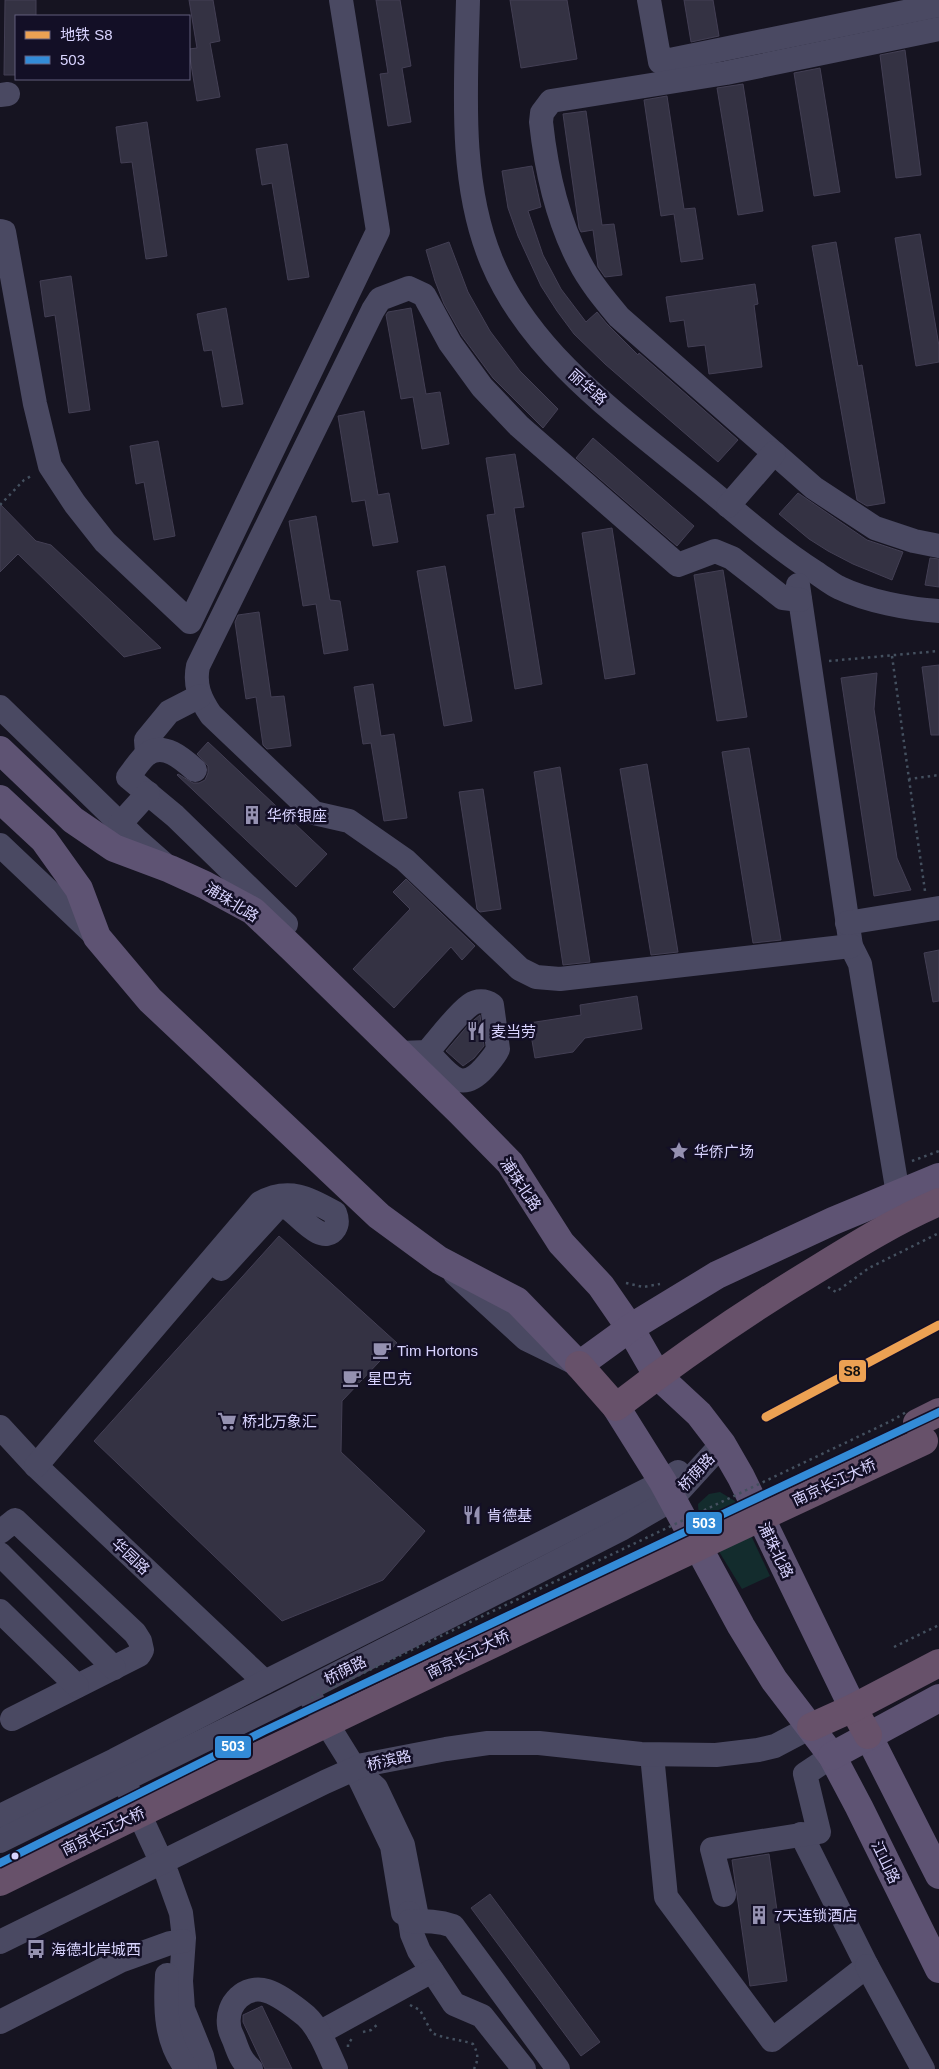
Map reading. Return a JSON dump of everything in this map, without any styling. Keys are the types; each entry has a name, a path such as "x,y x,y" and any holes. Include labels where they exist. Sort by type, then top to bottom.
{"highway":[{"path":"579,1364 616,1407 657,1375 768,1299 863,1241 916,1212 939,1202"},
{"name":"南京长江大桥","path":"0,1863 264,1731 925,1424"},
{"name":"南京长江大桥","path":"0,1882 572,1604 925,1424"},
{"path":"811,1727 853,1708 939,1663"},
{"name":"浦珠北路","path":"853,1708 868,1735"}],"main road":[{"name":"浦珠北路","path":"0,750 74,820 114,848 170,869 205,885 253,911 510,1164 561,1243 601,1286 630,1328 657,1375 699,1414 722,1444 741,1477 853,1708"},
{"path":"0,798 44,840 79,889 97,937 150,1000 379,1216 439,1260 517,1301 579,1364 630,1328 717,1275 939,1177"},
{"path":"616,1407 667,1491 741,1626 774,1680 832,1756 939,1698"},
{"path":"868,1735 939,1875"},
{"name":"江山路","path":"832,1756 860,1807 939,1969"}],"street":[{"path":"0,230 4,232 35,404 50,466 75,504 105,542 190,622 378,231 341,0"},
{"name":"丽华路","path":"468,0 466,84 468,147 473,195 482,235 492,262 507,293 531,329 563,365 595,394 728,506 795,559 840,588 881,602 939,611"},
{"path":"649,0 660,62 939,5"},
{"path":"939,29 726,73 551,101 542,113 542,132 555,197 579,261 597,290 619,317 814,488 875,528 914,542 939,546"},
{"path":"800,600 783,598 732,558 715,551 678,565 519,426 482,387 450,343 424,295 409,288 380,299 373,310 198,666 196,675 200,696 211,715 314,813 349,821 405,860 520,969 536,977 560,980 851,946"},
{"path":"728,506 774,452"},
{"path":"795,559 808,662 847,923 851,946 860,964 890,1197"},
{"path":"146,754 146,740 168,712 200,696"},
{"path":"0,707 120,824 170,869"},
{"path":"195,770 177,754 156,750 146,754 128,777 175,816 286,924"},
{"path":"120,824 148,794"},
{"path":"0,845 97,937"},
{"path":"847,923 933,909"},
{"path":"400,1054 427,1052"},
{"path":"36,1466 260,1203 271,1197 287,1194 312,1200 335,1213 338,1218 336,1227 330,1233 323,1235 315,1232 287,1207 276,1208 221,1269"},
{"name":"华园路","path":"3,1439 36,1466 265,1682"},
{"name":"桥荫路","path":"0,1816 308,1694 621,1530 722,1444"},
{"name":"桥荫路","path":"0,1841 265,1682 667,1491"},
{"path":"0,1532 14,1520 136,1632 142,1650 138,1655 114,1668 12,1719"},
{"path":"0,1554 114,1668"},
{"path":"0,1611 77,1686"},
{"path":"308,1694 355,1769 392,1846 412,1934 419,1951 454,2004 482,2016 524,2069"},
{"name":"桥滨路","path":"0,1942 355,1769 401,1757 488,1744 539,1742 652,1755 716,1755 775,1746 811,1727"},
{"path":"652,1755 666,1897 772,2040 867,1966"},
{"path":"724,1895 712,1849 819,1832 805,1774 832,1756"},
{"path":"119,1770 161,1862 154,1880 176,1942 184,2010 202,2056 205,2069"},
{"path":"801,1834 867,1966 923,2069"},
{"path":"409,1915 453,1926 558,2069"},
{"path":"0,2022 120,1961 176,1942"},
{"path":"176,1942 166,1991 168,2028 177,2054 187,2069"},
{"path":"319,2033 432,1971"},
{"path":"251,2069 240,2056 228,2026 234,2000 244,1992 254,1990 266,1991 286,2001 307,2017 343,2060"}],"path":[{"path":"0,505 24,480 50,466"},
{"path":"808,662 939,651"},
{"path":"892,656 910,779 933,909"},
{"path":"910,779 939,775"},
{"path":"808,1274 836,1292 869,1268 939,1233"},
{"path":"308,1694 891,1421 925,1424"},
{"path":"894,1648 939,1625"},
{"path":"404,2004 420,2010 432,2033 443,2038 459,2039 473,2044 478,2051 478,2062 474,2069"},
{"path":"362,2033 371,2030 378,2024 382,2016"},
{"path":"343,2060 348,2044 353,2037"}],"green space":[{"path":"720,1492 735,1501 770,1576 742,1589 699,1519 698,1504 709,1494"}],"building":[{"path":"5,0 36,0 36,15 15,15 15,75 4,75"},
{"path":"189,0 213,0 220,41 210,43 220,97 197,101 190,49 197,48"},
{"path":"376,0 400,0 411,66 402,68 411,122 388,126 380,74 388,73"},
{"path":"510,0 567,0 577,59 521,68"},
{"path":"684,0 713,0 719,36 691,42"},
{"path":"905,50 921,175 896,178 880,55"},
{"path":"820,68 840,192 814,196 794,73"},
{"path":"743,84 763,211 738,215 717,88"},
{"path":"667,96 684,209 695,208 703,259 681,262 674,214 661,216 644,100"},
{"path":"586,111 602,225 614,224 622,275 605,277 598,267 593,230 581,232 579,228 563,114"},
{"path":"147,122 167,256 146,259 132,162 121,163 116,127"},
{"path":"287,144 309,277 288,280 272,183 262,185 256,149"},
{"path":"532,166 541,207 528,211 543,255 561,289 586,322 597,312 638,355 639,353 738,440 718,462 605,364 574,334 541,286 518,236 508,208 502,171"},
{"path":"920,234 939,346 939,362 916,366 895,238"},
{"path":"449,242 468,292 490,331 520,371 558,409 543,428 493,378 462,336 444,304 426,250"},
{"path":"836,242 858,366 862,365 885,503 867,506 857,500 812,246"},
{"path":"71,276 90,410 69,413 55,315 45,317 40,281"},
{"path":"755,284 758,304 754,305 762,367 709,374 705,345 688,347 684,320 670,322 666,297"},
{"path":"226,308 243,404 222,407 212,350 204,351 197,314"},
{"path":"411,308 426,394 440,392 449,444 422,449 413,397 401,399 386,315 388,312"},
{"path":"364,411 378,495 389,493 398,542 373,546 365,500 352,502 338,416"},
{"path":"593,438 694,526 677,546 576,458"},
{"path":"158,441 175,536 154,540 144,482 136,484 130,446"},
{"path":"515,454 524,507 514,508 542,684 515,689 487,515 495,514 486,458"},
{"path":"798,493 867,540 903,552 892,580 853,564 828,551 809,539 779,514"},
{"path":"0,504 36,541 51,545 161,648 124,657 18,554 0,572"},
{"path":"316,516 330,600 340,601 348,650 324,654 316,604 303,606 289,521"},
{"path":"612,528 635,674 605,679 582,533"},
{"path":"930,558 939,559 939,587 925,585"},
{"path":"445,566 472,721 444,726 417,571"},
{"path":"723,570 747,717 717,721 694,575"},
{"path":"259,612 271,697 284,696 291,746 267,749 263,745 256,697 246,699 235,622 238,615"},
{"path":"939,665 939,735 931,735 922,667"},
{"path":"877,673 874,709 897,858 911,890 874,896 841,678"},
{"path":"373,684 381,736 394,734 407,818 384,821 371,743 363,744 354,687"},
{"name":"华侨银座","path":"208,742 327,854 296,887 177,775 193,783 205,780 208,766 197,754"},
{"path":"749,748 781,940 753,943 722,752"},
{"path":"647,764 678,952 651,955 620,769"},
{"path":"560,767 590,962 563,965 534,772"},
{"path":"483,789 501,909 480,912 477,909 459,792"},
{"path":"406,879 475,946 462,960 451,947 394,1008 353,969 410,909 393,892"},
{"path":"939,950 939,1001 933,1002 924,953"},
{"path":"637,996 642,1029 585,1038 573,1052 535,1058 529,1023 581,1015 580,1005"},
{"path":"480,1015 484,1046 474,1058 463,1066 446,1051 469,1024"},
{"name":"桥北万象汇","path":"279,1236 397,1343 342,1401 341,1452 425,1531 383,1580 282,1621 94,1441"},
{"name":"7天连锁酒店","path":"769,1854 787,1981 750,1986 732,1860"},
{"path":"490,1894 600,2042 581,2056 471,1908"},
{"path":"262,2006 292,2069 265,2069 243,2022 243,2015"}],"metro line":[{"name":"S8","path":"766,1417 939,1325"}],"transit line":[{"name":"503","path":"0,1863 264,1731 939,1412"}],"place":[{"name":"华侨银座","path":"252,815"},
{"name":"麦当劳","path":"476,1031"},
{"name":"华侨广场","path":"679,1151"},
{"name":"Tim Hortons","path":"382,1350"},
{"name":"星巴克","path":"352,1378"},
{"name":"桥北万象汇","path":"227,1421"},
{"name":"肯德基","path":"472,1515"},
{"name":"7天连锁酒店","path":"759,1915"},
{"name":"海德北岸城西","path":"36,1949"}]}
